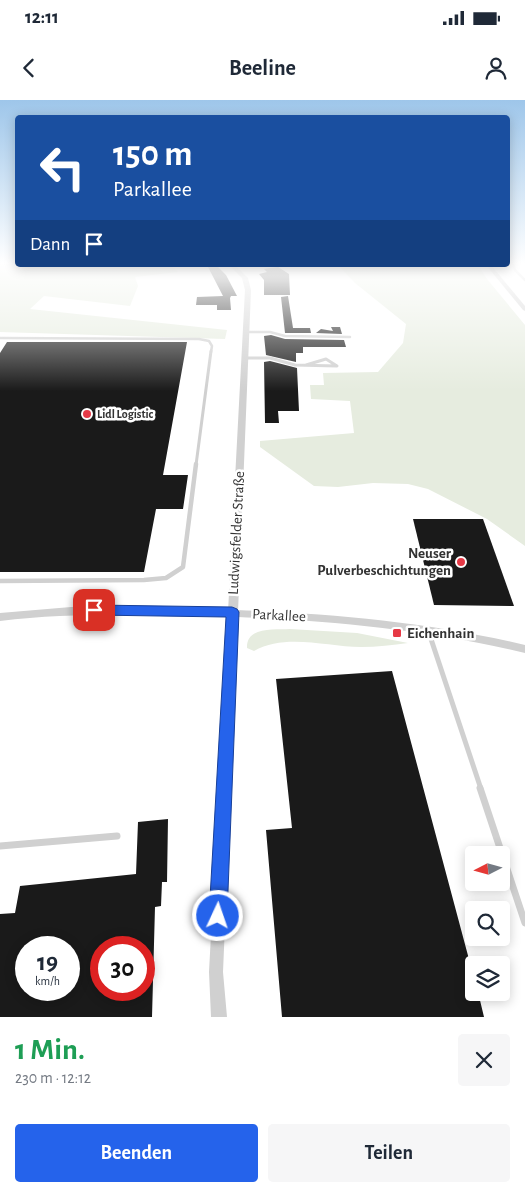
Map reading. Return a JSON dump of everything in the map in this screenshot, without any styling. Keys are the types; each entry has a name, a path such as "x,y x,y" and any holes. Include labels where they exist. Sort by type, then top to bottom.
{"street":[{"name":"Ludwigsfelder Straße","path":"219,1017 216,972 246,305"},
{"name":"Parkallee","path":"0,617 86,610 232,612 350,619 428,629 525,649"}],"lane":[{"path":"246,332 270,332 285,336 350,337"},
{"path":"0,338 200,339 209,342 212,346 183,566 166,578 144,580 0,581"},
{"path":"245,358 270,358 295,365 337,366 333,361 324,358 306,365"},
{"path":"428,629 525,923"},
{"path":"0,846 117,836"}],"shaded area":[{"path":"0,305 35,305 30,309 227,330 225,339 0,332"},
{"path":"382,305 508,305 525,325 525,546 487,519 428,489 408,484 373,483 338,487 314,486 260,447 260,441 354,433 350,401 311,399 310,385 324,385 323,373 378,372 403,343 406,324"},
{"path":"290,629 357,633 408,643 361,647 293,642 266,646 254,651 247,648 251,636 256,633"}],"building":[{"path":"196,305 231,305 231,310 217,310 217,305"},
{"path":"282,305 289,305 293,328 310,328 311,333 285,333"},
{"path":"331,327 340,327 342,334 316,333 321,329 333,331"},
{"path":"271,335 285,339 344,340 346,347 303,347 303,353 296,353 296,362 266,355 264,336"},
{"name":"Lidl Logistic","path":"7,342 187,342 163,475 188,475 183,509 156,509 144,572 0,572 0,353"},
{"path":"270,361 297,368 299,411 278,411 279,423 265,423 264,362"},
{"name":"Neuser Pulverbeschichtungen","path":"413,519 483,519 514,606 434,605"},
{"path":"392,671 468,956 465,956 465,1001 480,1001 484,1017 282,1017 266,830 292,828 276,679"},
{"path":"168,819 167,882 162,882 161,906 155,907 154,936 90,936 90,1001 152,1001 152,1017 0,1017 0,914 15,913 20,886 136,874 138,822"}],"place":[{"name":"Lidl Logistic","path":"87,414"},
{"name":"Neuser Pulverbeschichtungen","path":"461,562"},
{"name":"Eichenhain","path":"397,633"}],"route":[{"path":"94,610 232,612 218,916"}]}
